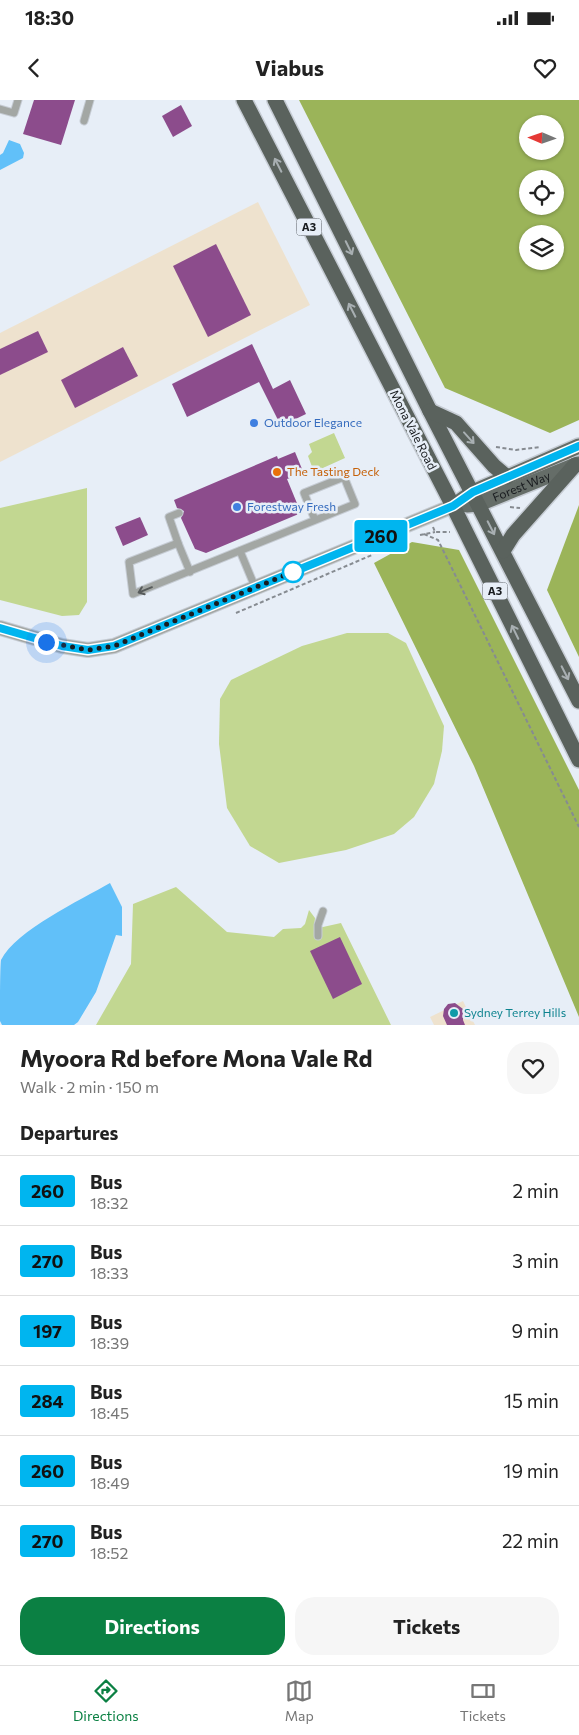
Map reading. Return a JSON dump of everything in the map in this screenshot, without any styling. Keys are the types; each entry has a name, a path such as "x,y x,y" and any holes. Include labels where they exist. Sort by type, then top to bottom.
{"highway":[{"name":"Mona Vale Road","path":"244,100 453,506 579,760"},
{"name":"Mona Vale Road","path":"274,100 430,411 579,701"},
{"path":"430,411 456,423 494,466 507,477"},
{"path":"503,551 513,535 577,464"}],"main road":[{"name":"Forest Way","path":"476,498 507,477 579,446"},
{"name":"Forest Way","path":"453,506 577,464"}],"street":[{"path":"0,628 71,648 88,650 114,646 453,506"}],"lane":[{"path":"0,109 14,114 18,100"},
{"path":"84,121 90,100"},
{"path":"178,542 129,562 134,594 355,504 344,477 304,493 315,520"},
{"path":"179,513 168,518 190,572"},
{"path":"240,551 256,587"},
{"path":"318,936 318,925 323,911"}],"path":[{"path":"494,446 516,450 543,446"},
{"path":"505,508 522,508"},
{"path":"432,526 435,532"},
{"path":"413,536 452,531"},
{"path":"424,534 438,540 579,827"},
{"path":"236,613 376,553"}],"shaded area":[{"path":"258,202 310,305 0,462 0,333"},
{"path":"463,1001 475,1025 434,1025 430,1017"}],"green space":[{"path":"299,100 579,100 579,420 550,433 445,388"},
{"path":"334,433 345,458 314,472 308,456 312,452 309,444"},
{"path":"87,488 87,602 79,615 62,616 0,600 0,508"},
{"path":"579,505 579,657 547,590"},
{"path":"412,542 459,550 579,790 579,1017 474,766 374,563"},
{"path":"347,633 388,633 406,643 444,726 442,751 434,784 414,817 394,834 346,850 279,863 250,846 227,808 219,744 220,699 231,680 302,646"},
{"path":"176,887 227,932 274,937 283,929 301,928 305,924 309,910 315,918 314,929 341,923 391,1025 96,1025 131,964 133,904"}],"water":[{"path":"9,140 20,144 24,153 23,158 0,170 0,155 3,153"},
{"path":"110,883 122,907 122,936 116,935 96,992 78,1022 74,1025 2,1025 0,1021 1,960 9,949 34,927"}],"building":[{"path":"34,100 75,100 61,145 23,134"},
{"path":"181,105 192,126 173,137 162,116"},
{"path":"216,244 251,315 208,337 173,266"},
{"path":"38,331 48,352 0,375 0,349"},
{"path":"252,344 273,389 290,380 306,414 281,426 259,382 187,417 172,384"},
{"path":"123,347 138,376 75,408 61,380"},
{"name":"Forestway Fresh","path":"295,452 302,469 289,475 290,478 287,479 301,513 206,553 195,549 181,518 184,511 177,508 174,500 277,456 278,459"},
{"path":"140,517 148,535 123,546 115,527"},
{"path":"340,937 362,984 333,999 310,951"},
{"path":"455,1003 463,1009 465,1025 447,1025 443,1016 444,1009 448,1004"}],"bus line":[{"name":"260","path":"0,628 62,646 88,650 114,646 152,632 453,506 473,492 579,446"}],"place":[{"name":"Outdoor Elegance","path":"254,423"},
{"name":"The Tasting Deck","path":"277,472"},
{"name":"Forestway Fresh","path":"237,507"},
{"name":"Sydney Terrey Hills","path":"454,1013"}],"route":[{"path":"46,642 88,650 114,646 152,632 300,569 293,572"}]}
